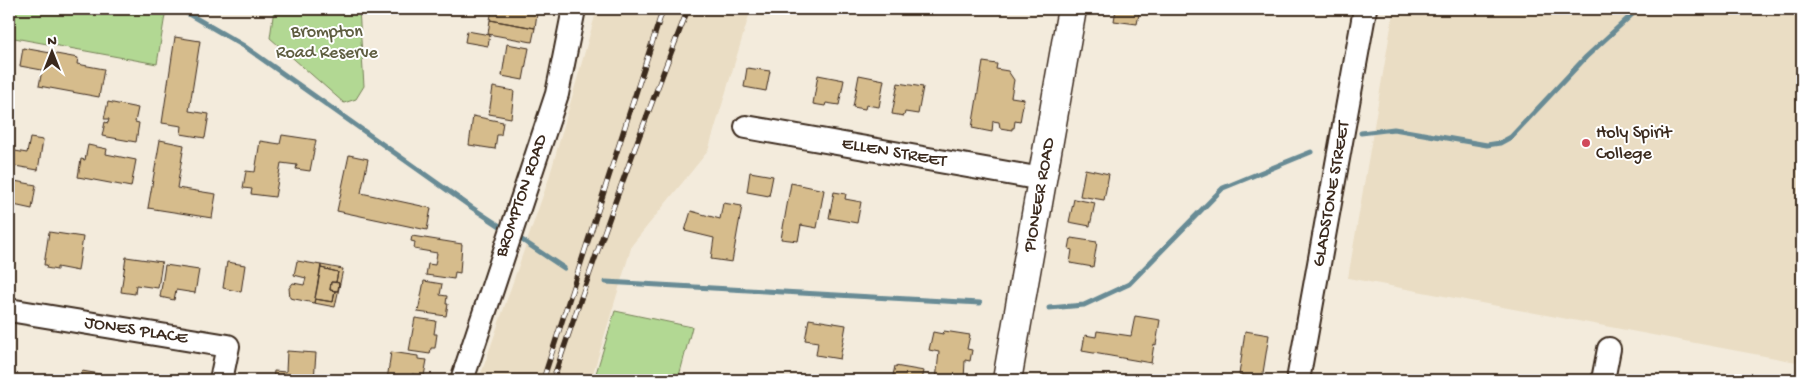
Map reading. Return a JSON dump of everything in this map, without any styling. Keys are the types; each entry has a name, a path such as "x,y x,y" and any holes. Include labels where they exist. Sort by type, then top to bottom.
{"main road":[{"name":"PIONEER ROAD","path":"1008,380 1072,9"}],"street":[{"name":"BROMPTON ROAD","path":"462,380 557,94 574,9"},
{"name":"GLADSTONE STREET","path":"1298,380 1365,9"},
{"name":"ELLEN STREET","path":"746,127 1042,179"},
{"name":"JONES PLACE","path":"9,310 228,346 221,380"},
{"path":"1603,380 1609,349"}],"shaded area":[{"path":"597,9 751,9 708,151 632,245 591,380 479,380 549,178"},
{"name":"Holy Spirit College","path":"1394,9 1802,9 1802,363 1348,278"}],"green space":[{"path":"9,9 166,9 157,64 9,37"},
{"name":"Brompton Road Reserve","path":"274,9 359,9 364,86 356,99 344,103 270,38"},
{"path":"615,311 692,327 678,380 594,380"}],"building":[{"path":"492,9 513,9 537,13 535,28 490,20"},
{"path":"1116,9 1140,9 1137,24 1114,21"},
{"path":"490,20 535,28 532,42 488,34"},
{"path":"467,31 490,35 488,46 465,42"},
{"path":"175,37 200,41 189,111 209,114 205,138 181,134 182,126 162,123"},
{"path":"507,44 529,48 523,80 502,76"},
{"path":"23,48 78,58 77,64 104,69 99,97 39,86 42,70 20,66"},
{"path":"983,62 997,64 996,69 1008,71 1014,80 1011,97 1024,99 1020,122 1015,121 1012,130 1000,128 999,122 993,121 992,132 972,128"},
{"path":"747,68 770,71 766,91 744,87"},
{"path":"818,75 844,80 839,105 826,103 825,106 813,104"},
{"path":"859,75 884,80 879,107 866,105 865,109 853,107"},
{"path":"898,83 923,87 918,114 905,112 904,116 892,114"},
{"path":"493,87 514,91 511,118 489,114"},
{"path":"108,102 138,108 135,122 139,123 136,142 102,136 105,122 108,123 109,119 104,119"},
{"path":"473,116 503,122 501,135 497,135 495,149 469,145"},
{"path":"282,135 316,140 310,171 296,169 297,165 281,163 275,197 251,194 252,189 243,188 246,171 255,172 260,141 280,144"},
{"path":"30,138 43,140 38,170 9,165 9,150 27,153"},
{"path":"160,140 184,145 177,188 216,194 212,218 148,208"},
{"path":"88,145 107,149 106,154 136,160 131,187 78,177 81,159 85,160"},
{"path":"349,155 368,159 361,193 431,208 427,230 337,211"},
{"path":"1085,169 1109,174 1104,200 1080,196"},
{"path":"750,172 773,176 769,196 747,192"},
{"path":"9,180 36,185 32,209 9,204"},
{"path":"791,183 824,190 817,228 801,225 798,241 781,239"},
{"path":"834,192 846,194 845,199 861,202 857,223 829,218"},
{"path":"1074,199 1095,203 1090,226 1069,222"},
{"path":"723,203 742,206 732,262 711,259 714,238 685,231 691,211 720,219"},
{"path":"49,232 83,237 78,271 57,267 57,270 46,268 47,265 44,265"},
{"path":"412,236 462,244 460,273 455,272 454,279 426,275 428,264 435,265 437,253 414,249 415,242 411,241"},
{"path":"1071,238 1097,242 1093,267 1070,263 1072,250 1069,249"},
{"path":"126,257 162,262 158,288 136,285 135,294 121,292"},
{"path":"297,261 321,265 314,303 290,298 289,288 293,283 304,285 306,278 294,275"},
{"path":"227,262 245,265 241,292 223,288"},
{"path":"165,265 199,270 195,293 176,290 174,300 160,297"},
{"path":"321,265 343,269 335,307 314,303 315,299 333,302 335,291 338,291 339,283 336,282 338,272 321,268"},
{"path":"321,268 338,272 336,282 331,282 330,290 335,291 333,302 315,299"},
{"path":"424,281 442,284 440,295 447,296 446,304 448,304 446,316 418,312"},
{"path":"331,282 339,283 338,291 330,290"},
{"path":"1135,316 1160,320 1151,363 1082,351 1085,335 1096,337 1097,331 1131,336"},
{"path":"415,318 436,321 434,334 437,334 435,348 431,348 430,354 409,351"},
{"path":"809,319 846,325 840,359 816,355 818,342 805,340"},
{"path":"944,331 970,335 967,349 972,350 970,361 965,360 964,380 936,380 939,352 929,350 933,332 943,334"},
{"path":"1245,331 1269,335 1262,379 1239,375"},
{"path":"287,351 316,353 314,380 273,380 274,371 286,372"},
{"path":"391,352 418,356 418,359 427,360 424,376 412,374 411,380 387,380"},
{"path":"895,366 924,371 922,380 892,380"},
{"path":"82,371 100,374 99,380 66,380 67,375 81,377"}],"waterway":[{"path":"180,9 244,46 506,230"},
{"path":"1361,133 1394,129 1487,145 1500,143 1511,137 1586,57 1638,9"},
{"path":"1049,308 1084,305 1129,284 1223,188 1311,152"},
{"path":"516,236 564,268"},
{"path":"606,282 980,303"}],"railway":[{"path":"543,380 663,9"},
{"path":"553,380 618,193 688,9"}],"place":[{"name":"Holy Spirit College","path":"1586,143"}]}
